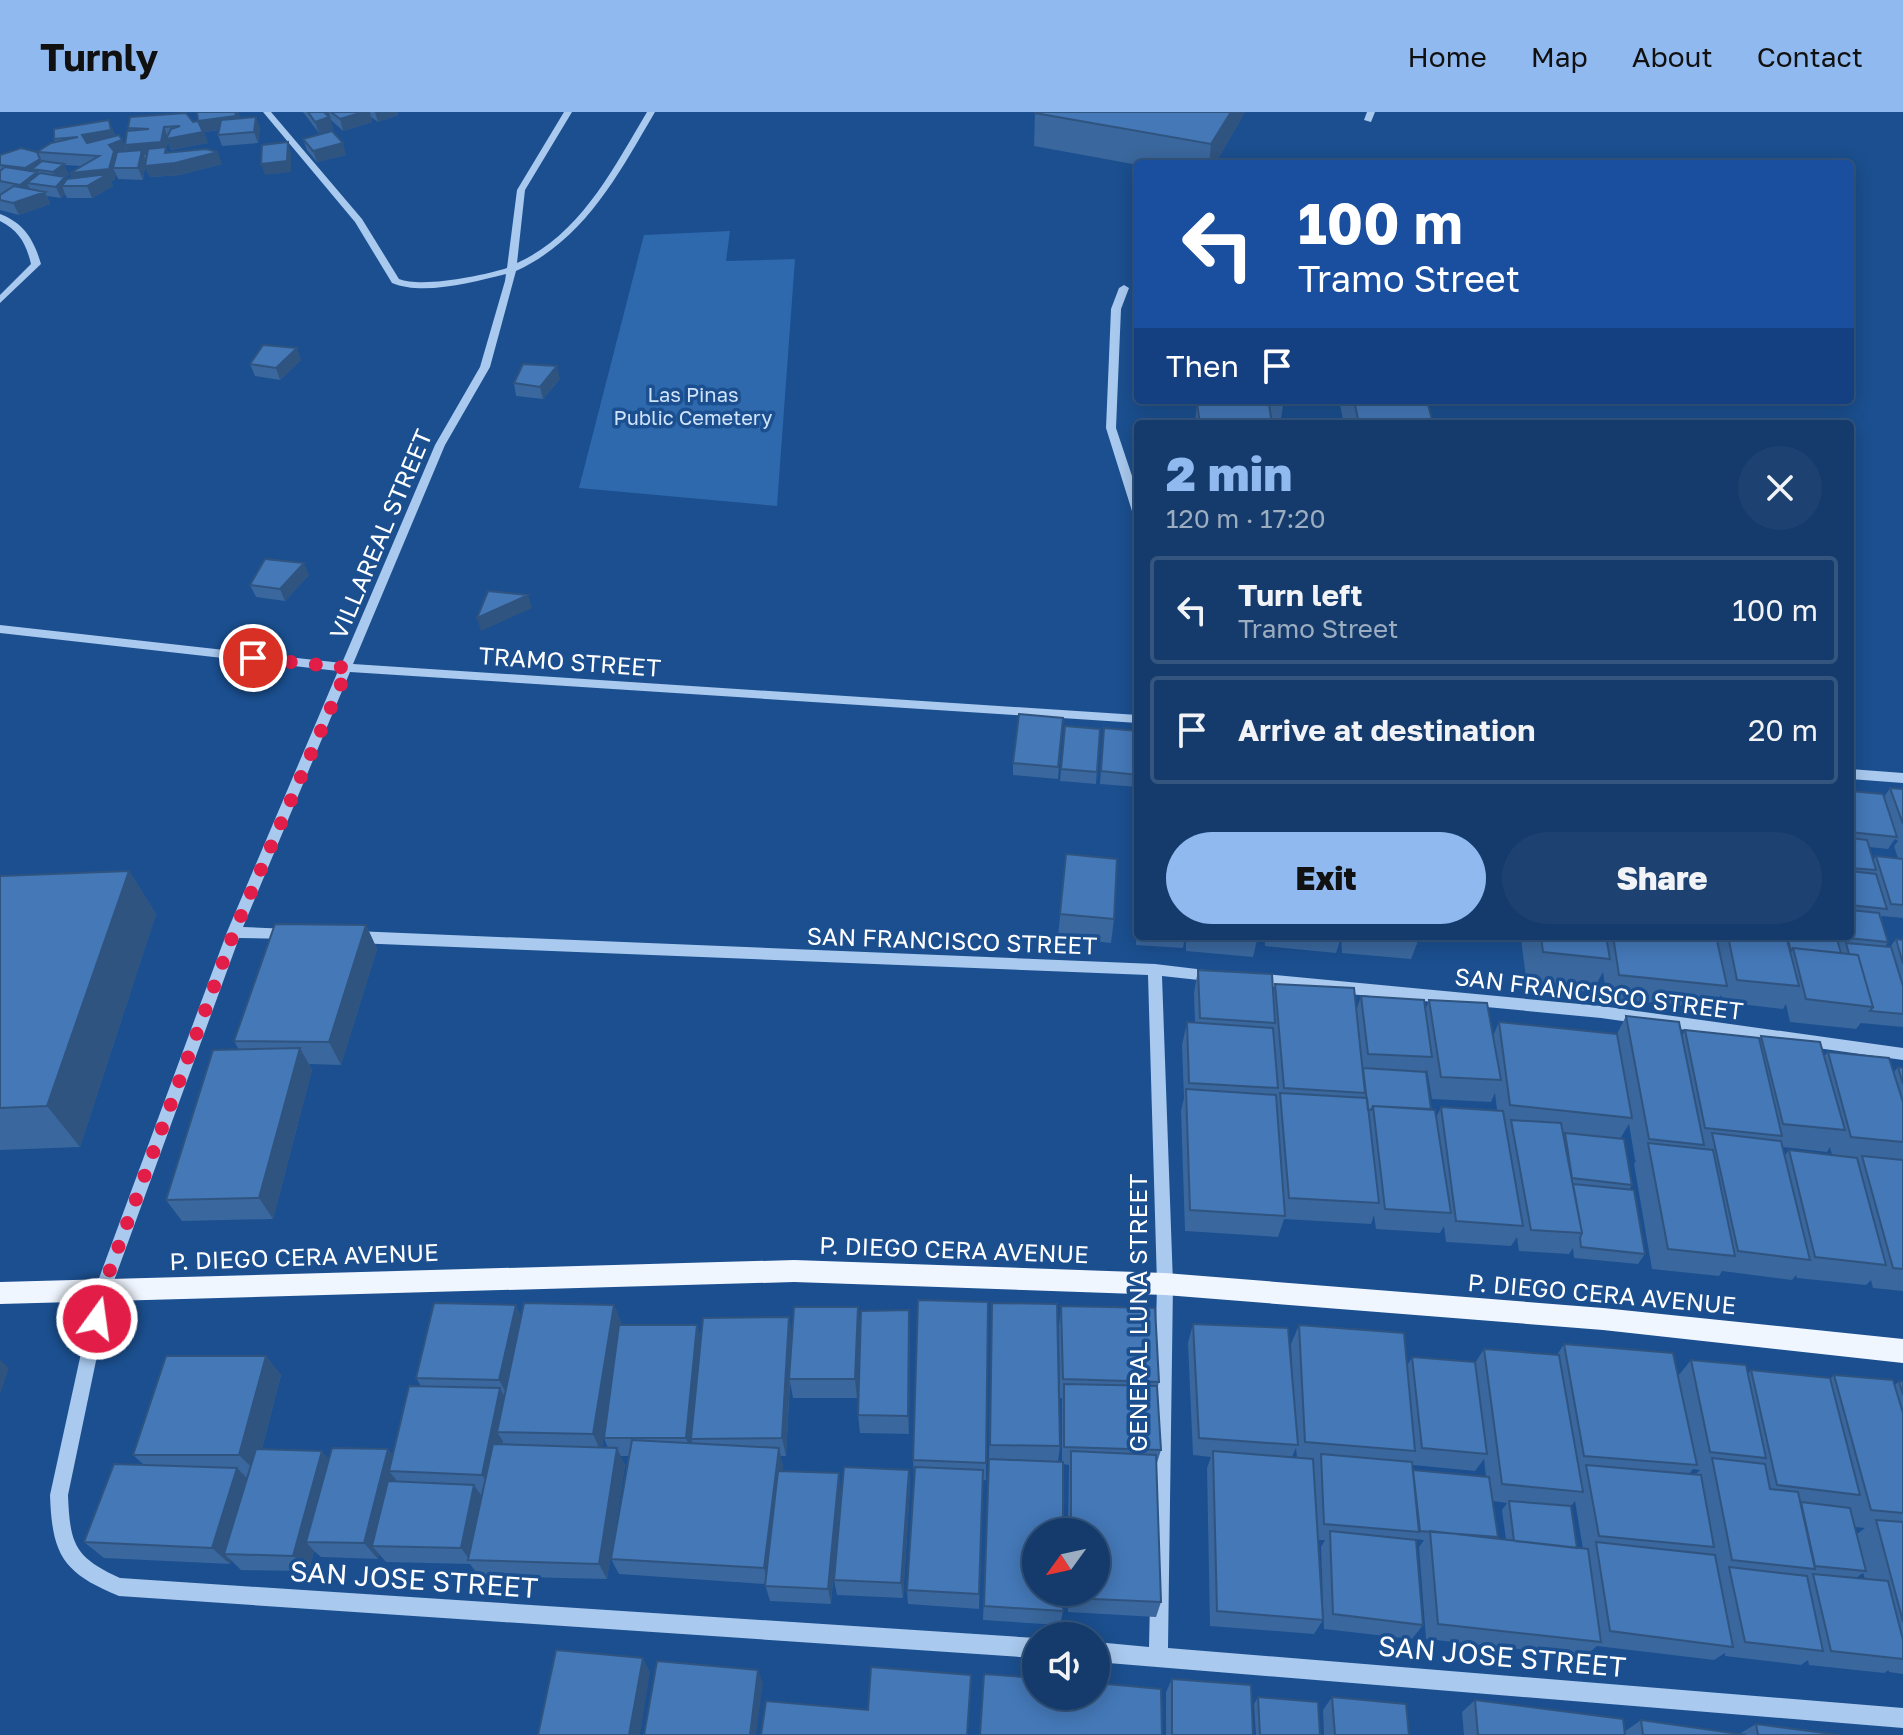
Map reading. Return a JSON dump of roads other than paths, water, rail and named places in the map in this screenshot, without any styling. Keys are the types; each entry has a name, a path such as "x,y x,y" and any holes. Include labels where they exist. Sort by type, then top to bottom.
{"main road":[{"name":"P. DIEGO CERA AVENUE","path":"0,1293 794,1271 1165,1284 1603,1319 1903,1351"}],"street":[{"path":"267,112 359,221 395,281 416,286 511,270 554,245 569,231 651,112"},
{"name":"VILLAREAL STREET","path":"103,1289 234,932 440,445 485,367 511,270 521,190 568,112"},
{"path":"0,217 22,228 32,246 36,264 0,300"},
{"path":"1124,288 1116,309 1111,428 1134,499"},
{"name":"TRAMO STREET","path":"0,629 348,668 1134,719"},
{"path":"1854,774 1903,778"},
{"path":"234,932 298,935"},
{"name":"SAN FRANCISCO STREET","path":"346,936 1155,970 1601,1012 1903,1054"},
{"name":"GENERAL LUNA STREET","path":"1155,970 1165,1284 1158,1656"},
{"name":"SAN JOSE STREET","path":"103,1289 59,1495 60,1529 71,1558 89,1574 119,1587 1022,1647"},
{"name":"SAN JOSE STREET","path":"1110,1653 1903,1718"}],"park label":[{"name":"Las Pinas Public Cemetery","path":"693,406"}]}
